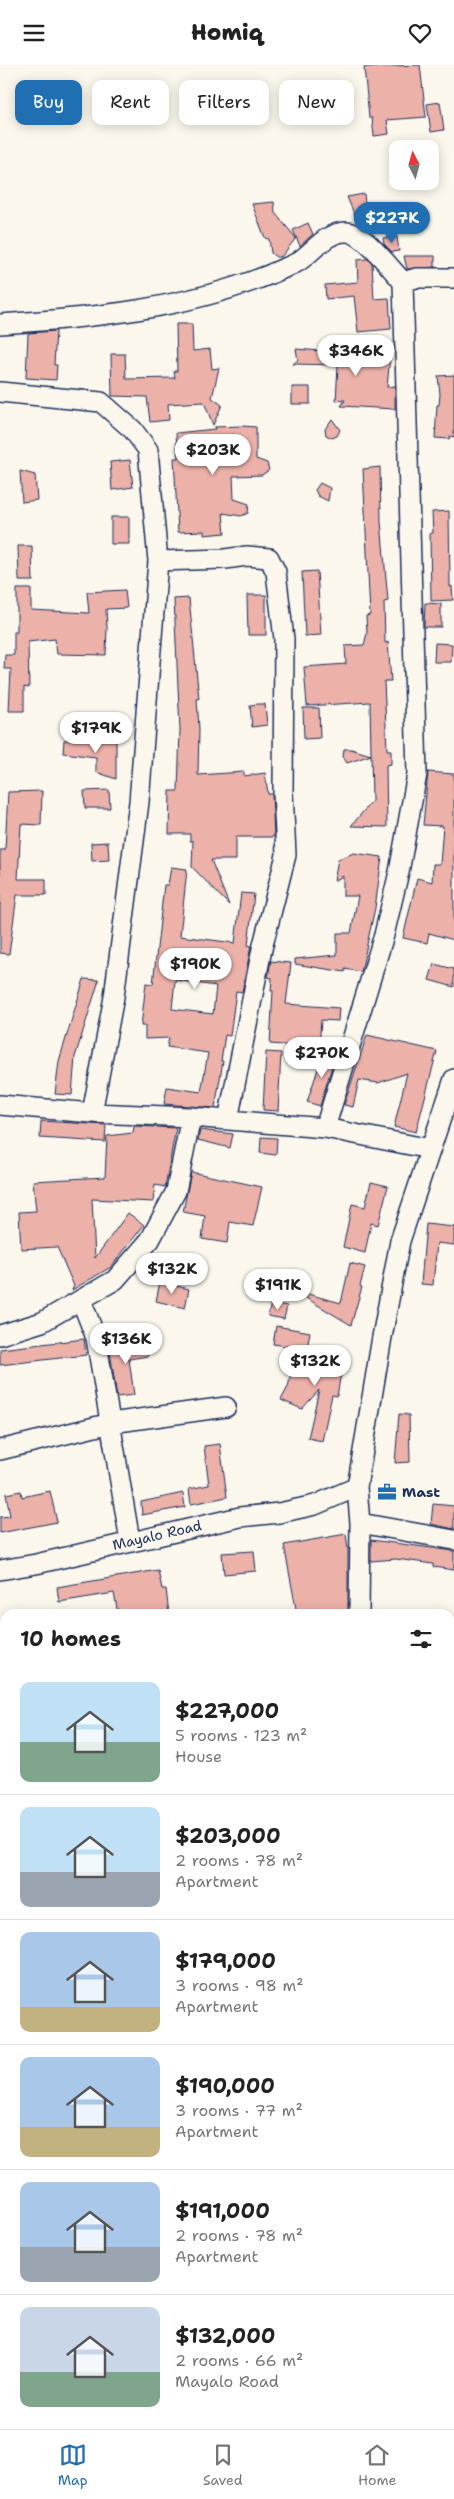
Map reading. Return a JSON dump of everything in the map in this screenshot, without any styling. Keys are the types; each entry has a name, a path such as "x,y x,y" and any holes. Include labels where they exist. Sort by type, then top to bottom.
{"street":[{"path":"0,323 105,316 183,301 276,272 297,263 322,242 341,233 356,234 403,282 417,774 399,872 384,935 325,1128"},
{"path":"403,282 416,278 454,278"},
{"path":"0,392 101,402 133,430 148,450 158,561 139,802 114,997 92,1113"},
{"path":"158,561 224,559 247,556 270,558 276,572 284,639 282,792 286,855 262,949 228,1120"},
{"path":"359,1609 360,1523 357,1487 382,1337 400,1241 454,1079"},
{"path":"0,1105 92,1113 191,1117 325,1128 430,1149"},
{"path":"0,1335 42,1322 115,1281 150,1240 176,1191 191,1117"},
{"path":"81,1301 96,1338 130,1541"},
{"path":"0,1450 111,1423 226,1407"},
{"name":"Mayalo Road","path":"0,1570 36,1564 240,1517 278,1513 315,1505 357,1487"},
{"path":"360,1523 454,1541"}],"building":[{"path":"420,65 426,117 387,120 389,134 374,136 372,118 369,118 364,67"},
{"path":"440,102 444,130 431,132 427,104"},
{"path":"364,194 368,230 358,223 347,197"},
{"path":"274,202 275,213 296,238 281,257 276,257 271,253 269,239 265,238 252,204"},
{"path":"308,223 313,234 300,246 293,230"},
{"path":"397,237 399,251 392,252 384,244 383,238"},
{"path":"404,256 435,256 435,267 407,269"},
{"path":"368,259 372,263 374,299 389,298 391,329 358,332 354,296 326,299 325,285 358,282 357,260"},
{"path":"176,324 192,324 193,351 210,349 212,369 219,368 212,398 222,405 213,425 204,402 168,404 169,420 150,422 147,397 112,396 111,354 125,354 126,379 175,378 174,371 177,371"},
{"path":"56,331 54,365 57,365 56,380 26,378 28,333"},
{"path":"296,349 359,354 361,361 360,354 390,356 387,387 395,386 395,409 341,406 345,400 336,401 338,365 293,364 298,360"},
{"path":"454,375 454,437 450,436 449,439 435,438 437,405 439,405 440,394 438,376"},
{"path":"292,387 310,387 310,404 292,404"},
{"path":"332,419 340,430 337,436 332,438 326,435 325,429"},
{"path":"214,427 256,427 256,459 267,463 269,470 262,475 233,476 234,499 249,504 248,513 241,516 223,513 225,533 204,535 204,531 178,532 174,458 178,458 176,433 215,429"},
{"path":"130,460 133,487 112,490 110,462"},
{"path":"380,467 381,522 388,601 384,602 385,643 388,642 391,681 384,681 387,750 391,750 391,764 386,765 387,827 351,826 372,801 370,702 307,706 304,667 346,664 345,646 364,645 367,633 366,616 370,615 363,469"},
{"path":"20,471 35,475 37,500 22,502"},
{"path":"320,483 330,488 328,501 318,496 315,490"},
{"path":"449,511 450,587 452,586 453,600 431,601 430,533 433,533 432,512"},
{"path":"111,517 129,517 129,544 111,544"},
{"path":"18,546 32,546 33,581 19,581"},
{"path":"317,571 321,635 305,636 302,572"},
{"path":"17,589 31,589 31,610 89,613 87,592 125,590 127,608 106,609 106,655 57,654 55,639 28,642 29,688 24,687 24,711 9,711 11,669 4,669 5,655 14,655 14,632 17,632"},
{"path":"247,595 266,595 266,635 248,635"},
{"path":"189,598 199,699 197,699 199,729 198,775 244,772 244,776 265,773 268,794 272,794 274,837 236,837 236,860 211,860 229,905 192,867 193,841 190,841 190,834 169,834 170,791 178,791 180,730 174,599"},
{"path":"425,603 441,604 441,627 424,627"},
{"path":"435,643 452,644 451,662 434,662"},
{"path":"265,704 267,725 252,727 250,705"},
{"path":"303,708 319,708 320,738 304,739"},
{"path":"64,740 116,740 116,779 96,772 96,757 63,753"},
{"path":"344,749 351,749 371,755 347,763 343,757"},
{"path":"428,772 454,774 454,940 429,933 427,943 403,938 417,878 432,882 433,864 440,864 443,826 423,825"},
{"path":"109,790 110,808 85,808 84,791"},
{"path":"42,791 41,825 21,824 18,879 46,879 46,895 17,895 9,954 0,953 0,850 5,850 8,792"},
{"path":"108,842 109,860 92,861 91,843"},
{"path":"354,853 382,857 375,908 361,972 345,969 345,972 295,964 295,959 337,955 337,933 351,933 358,896 343,896 343,876 334,881 338,859"},
{"path":"171,867 187,869 180,936 235,943 241,893 254,894 248,945 251,946 242,992 236,991 230,1036 225,1035 221,1061 223,1061 215,1108 164,1104 167,1087 201,1092 208,1053 167,1047 169,1038 145,1039 145,1026 141,1026 146,983 153,984 164,885 168,885","holes":["175,980 216,986 213,1014 172,1009"]},
{"path":"271,961 291,963 286,1004 339,1008 338,1021 321,1020 319,1048 270,1044 273,991 271,991 272,978 268,977"},
{"path":"434,964 454,969 454,987 429,980"},
{"path":"84,979 99,980 75,1057 72,1095 55,1094 59,1061"},
{"path":"367,1035 437,1051 416,1132 394,1127 407,1073 378,1083 359,1080 353,1107 344,1105"},
{"path":"324,1051 336,1053 320,1106 307,1102"},
{"path":"266,1052 281,1053 278,1111 263,1110"},
{"path":"41,1121 106,1125 105,1142 40,1138"},
{"path":"134,1126 176,1128 165,1187 155,1185 153,1202 92,1199 95,1258 128,1213 144,1225 111,1267 72,1290 74,1286 57,1247 21,1249 19,1212 36,1211 33,1181 105,1177 107,1136 133,1133"},
{"path":"200,1130 233,1134 230,1148 198,1140"},
{"path":"261,1137 277,1138 276,1155 260,1153"},
{"path":"191,1172 262,1187 253,1226 230,1222 227,1243 202,1239 205,1216 183,1212"},
{"path":"371,1182 388,1186 378,1225 371,1223 365,1253 343,1247 352,1204 365,1207"},
{"path":"426,1224 454,1227 454,1245 437,1243 433,1285 421,1284"},
{"path":"350,1263 365,1267 360,1286 362,1287 351,1325 306,1298 308,1294 341,1303"},
{"path":"160,1282 189,1289 185,1308 156,1301"},
{"path":"271,1303 287,1306 284,1319 268,1316"},
{"path":"276,1326 310,1332 307,1349 273,1344"},
{"path":"84,1339 86,1355 0,1365 0,1349"},
{"path":"145,1340 148,1356 129,1359 134,1395 117,1397 109,1345"},
{"path":"309,1351 344,1357 337,1396 332,1395 322,1441 308,1438 319,1390 302,1409 281,1400 288,1387 292,1369"},
{"path":"399,1414 409,1415 410,1462 395,1463"},
{"path":"220,1444 227,1497 191,1504 189,1489 209,1485 204,1446"},
{"path":"21,1491 22,1497 50,1491 57,1522 0,1533 0,1517 10,1516 6,1494"},
{"path":"183,1493 185,1507 142,1515 141,1502"},
{"path":"433,1504 454,1506 454,1529 431,1524"},
{"path":"346,1534 348,1549 348,1609 296,1609 284,1545"},
{"path":"371,1540 454,1551 454,1570 433,1567 433,1564 396,1559 371,1561"},
{"path":"254,1551 256,1571 224,1574 222,1553"},
{"path":"158,1570 162,1589 166,1589 168,1609 117,1609 114,1593 59,1602 57,1587"}],"place":[{"name":"Mast","path":"387,1492"}]}
